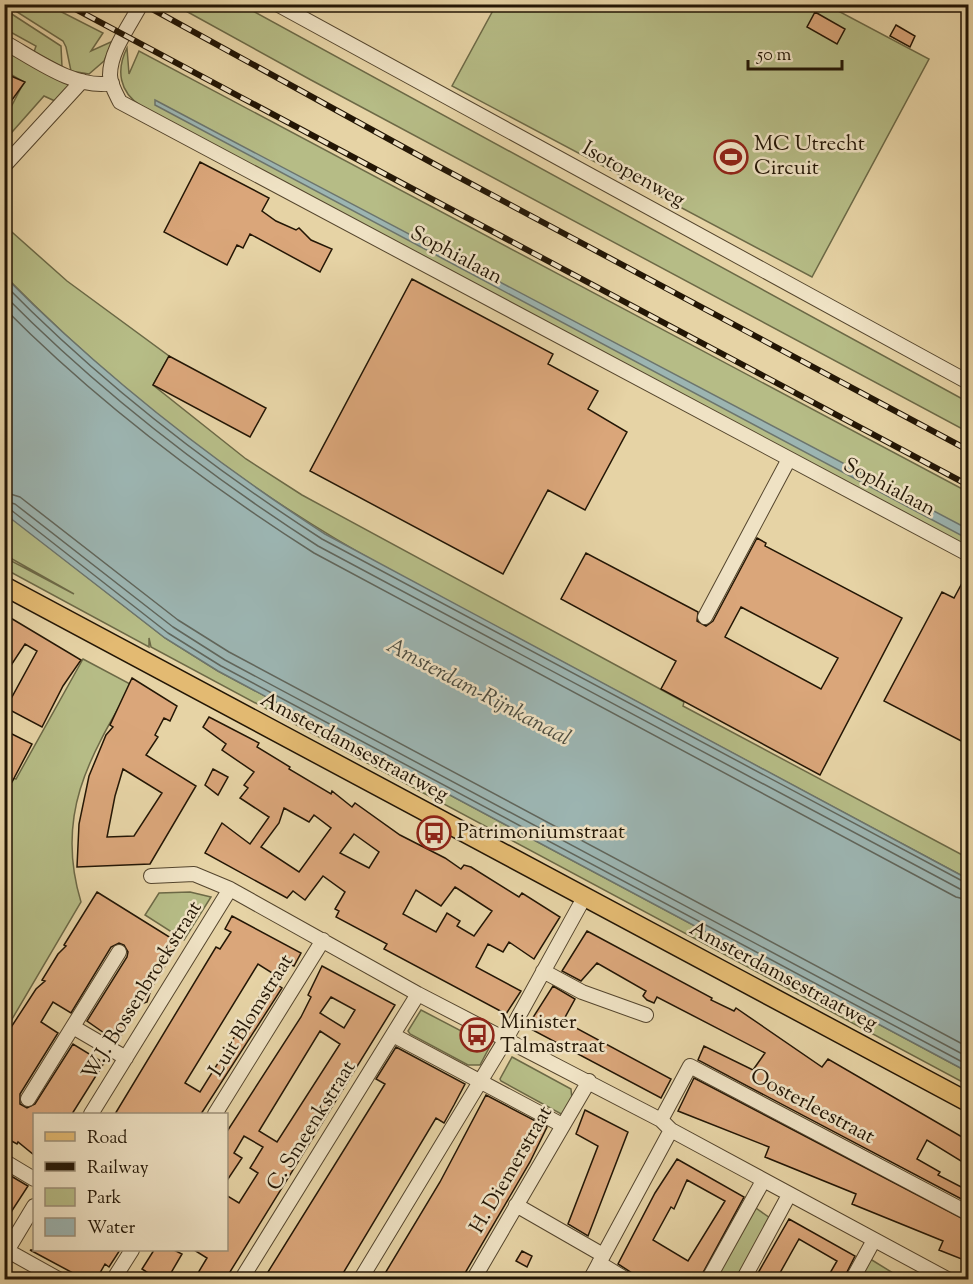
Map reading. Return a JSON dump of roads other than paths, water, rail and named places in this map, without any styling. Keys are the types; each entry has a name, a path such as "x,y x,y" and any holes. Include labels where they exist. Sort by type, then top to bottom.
{"main road":[{"name":"Amsterdamsestraatweg","path":"4,586 969,1102"}],"street":[{"path":"4,42 81,81 99,85 112,83 111,68 141,4"},
{"name":"Isotopenweg","path":"278,5 969,382"},
{"path":"4,166 81,81"},
{"name":"Sophialaan","path":"112,83 120,102 969,554"},
{"path":"705,617 789,459"},
{"path":"151,876 194,874 230,889 418,994 661,1120 671,1130 949,1280"},
{"name":"W.J. Bossenbroekstraat","path":"92,1113 230,889"},
{"path":"360,1280 506,1039 585,897"},
{"name":"Luit Blomstraat","path":"216,1113 323,940"},
{"path":"28,1099 119,952"},
{"path":"543,971 582,992 646,1015"},
{"name":"C. Smeenkstraat","path":"241,1280 418,994"},
{"path":"73,1027 126,1059"},
{"path":"393,1035 562,1125"},
{"name":"Oosterleestraat","path":"661,1120 690,1066 969,1213"},
{"name":"H. Diemerstraat","path":"472,1280 589,1082"},
{"path":"590,1280 671,1130"},
{"path":"4,1161 33,1178"},
{"path":"708,1280 763,1181"},
{"path":"743,1280 789,1195"},
{"path":"516,1204 601,1259 627,1280"},
{"path":"33,1208 6,1254 60,1280"},
{"path":"852,1280 874,1240"},
{"path":"113,1280 131,1251"}],"water":[{"path":"155,100 968,529 968,539 155,105"},
{"name":"Amsterdam-Rijnkanaal","path":"4,276 79,347 158,414 240,476 325,534 968,879 968,1072 218,671 165,638 5,514"}],"railway":[{"path":"66,4 968,485"},
{"path":"143,4 436,165 968,450"}],"place":[{"name":"MC Utrecht Circuit","path":"731,157"},
{"name":"Patrimoniumstraat","path":"434,833"},
{"name":"Minister Talmastraat","path":"477,1035"}]}
